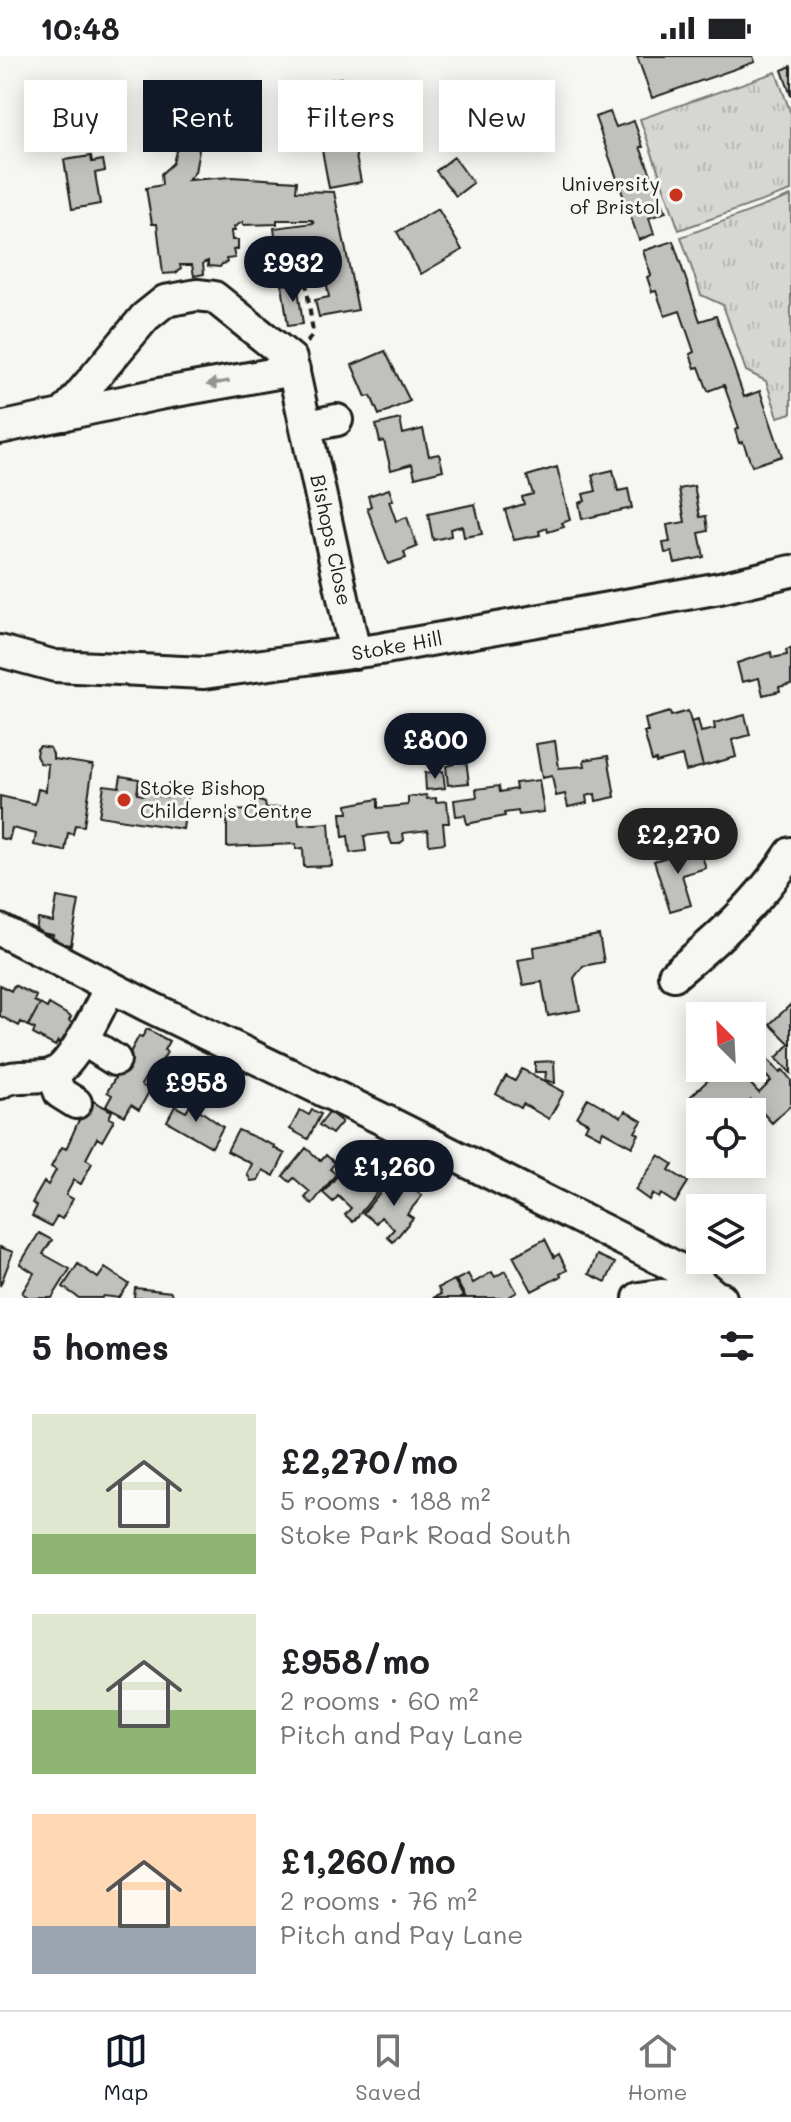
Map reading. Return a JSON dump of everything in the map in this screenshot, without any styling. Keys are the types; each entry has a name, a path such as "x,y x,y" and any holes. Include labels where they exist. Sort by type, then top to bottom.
{"street":[{"path":"63,415 145,317 165,301 197,295 214,297 293,364"},
{"path":"0,428 293,364"},
{"name":"Bishops Close","path":"293,364 355,653"},
{"path":"307,426 337,420"},
{"name":"Stoke Hill","path":"0,651 55,666 204,673 355,653 720,588 791,571"},
{"path":"674,975 729,929 757,899 791,853"},
{"path":"0,930 649,1253 690,1275 720,1297"},
{"path":"0,1083 5,1079 53,1075 59,1070 82,1039 110,987"},
{"path":"82,1039 115,1060"},
{"path":"53,1075 60,1093 76,1103"},
{"path":"639,1298 661,1295 720,1297"}],"path":[{"path":"293,364 313,333 304,267"}],"green space":[{"path":"776,72 791,114 791,191 679,230 640,119"},
{"path":"791,196 791,413 778,417 766,381 746,371 723,305 701,295 681,237"}],"building":[{"path":"637,56 753,56 755,62 652,98"},
{"path":"791,66 791,96 782,70"},
{"path":"610,112 616,127 634,121 643,147 640,147 666,212 649,218 654,234 639,240 595,117"},
{"path":"176,152 199,152 195,172 188,180 231,177 297,181 296,191 334,192 358,310 319,317 315,300 329,297 320,249 278,257 274,228 314,223 312,220 277,220 277,224 243,225 243,222 231,231 232,240 238,240 238,249 233,250 235,258 226,259 227,263 220,267 208,266 208,261 203,263 204,274 194,276 192,265 180,265 176,273 163,274 157,224 152,224 146,188 162,185 161,174 173,163"},
{"path":"322,152 355,152 361,182 329,188"},
{"path":"91,156 92,162 103,160 105,171 95,173 100,204 72,209 64,160"},
{"path":"454,157 473,183 456,196 436,171"},
{"path":"438,209 462,250 421,274 397,232"},
{"path":"673,241 700,321 716,316 744,397 760,391 782,456 752,466 743,442 739,443 735,430 739,428 724,385 708,391 699,367 695,368 690,354 694,352 680,311 665,316 656,291 652,292 647,277 651,275 643,251"},
{"path":"297,282 303,324 288,326 282,285"},
{"path":"385,351 410,401 379,415 371,396 366,397 352,365"},
{"path":"400,419 403,434 423,429 429,456 439,454 443,470 415,477 412,464 391,470 384,441 380,442 376,425"},
{"path":"557,467 570,520 562,523 564,527 548,532 547,528 539,531 540,535 514,540 505,510 524,504 522,497 533,494 527,476"},
{"path":"613,470 618,491 628,489 632,508 582,519 579,503 585,501 583,494 596,491 592,475"},
{"path":"694,486 700,517 706,516 708,531 699,533 704,557 675,563 672,552 665,553 663,543 670,542 667,525 685,522 679,489"},
{"path":"389,489 393,500 389,501 396,521 407,517 417,547 404,552 406,558 388,564 367,508 371,506 368,496"},
{"path":"475,504 482,534 464,537 462,526 450,529 451,536 433,540 428,514"},
{"path":"791,648 791,684 779,687 780,691 763,695 759,678 742,682 737,663 771,652 772,658 787,655 786,650"},
{"path":"688,711 703,766 686,771 682,756 656,763 656,760 652,761 644,732 648,732 645,719"},
{"path":"745,715 750,735 732,740 736,757 703,766 691,722 698,720 701,732 715,729 714,723"},
{"path":"555,741 559,768 585,766 584,760 608,756 615,797 596,801 595,794 586,796 587,803 568,807 565,794 556,796 552,776 542,778 536,744"},
{"path":"40,746 50,748 53,759 93,765 84,826 75,825 73,834 68,833 65,851 34,845 36,834 12,828 9,840 0,838 0,796 35,804 38,789 46,791 48,764 40,763 36,756"},
{"path":"465,752 469,783 448,785 446,766 454,764 453,753"},
{"path":"443,771 445,788 426,790 425,773"},
{"path":"121,776 139,779 137,794 144,795 145,788 160,791 159,796 166,797 168,784 189,787 183,829 99,816 104,785 119,787"},
{"path":"539,780 544,812 504,813 505,816 467,824 465,815 456,816 454,800 477,797 476,789 499,786 500,792 516,789 515,783"},
{"path":"426,795 427,799 436,798 436,802 447,801 449,823 443,823 445,843 429,845 428,830 403,833 404,840 392,844 388,833 364,836 366,851 350,853 348,836 343,837 341,813 348,813 347,805 378,799 378,808 408,805 408,797"},
{"path":"257,800 265,803 266,808 297,807 299,825 329,823 332,866 304,867 303,848 296,849 296,844 227,847 227,811 253,810 253,803"},
{"path":"699,847 706,868 682,875 691,905 670,911 654,861"},
{"path":"57,897 79,901 71,945 51,942 53,935 36,932 38,919 53,922"},
{"path":"599,935 604,962 583,966 574,978 580,1010 548,1016 542,982 523,985 518,960 535,957 534,947"},
{"path":"0,985 11,991 14,985 36,996 34,1001 40,1004 28,1026 21,1022 19,1026 0,1016"},
{"path":"40,1004 47,1008 49,1004 71,1017 69,1021 77,1026 66,1046 58,1041 55,1046 33,1034 35,1029 28,1026"},
{"path":"791,1004 791,1073 776,1058 790,1044 770,1024"},
{"path":"147,1029 169,1041 164,1050 167,1052 155,1073 150,1070 141,1085 150,1090 139,1110 131,1105 125,1116 106,1106 112,1095 107,1092 119,1071 123,1073 139,1036 142,1037"},
{"path":"766,1057 791,1080 791,1105 772,1123 766,1116 766,1098 690,1097 706,1082 749,1082 759,1093 771,1081 766,1076"},
{"path":"554,1061 555,1083 545,1080 546,1072 535,1072 535,1062"},
{"path":"522,1069 564,1092 549,1119 523,1104 521,1108 496,1094 506,1076 515,1081"},
{"path":"588,1098 621,1117 625,1111 642,1121 635,1132 639,1134 632,1147 603,1131 600,1137 585,1129 588,1123 577,1117"},
{"path":"93,1101 112,1111 109,1118 114,1120 102,1141 97,1138 86,1159 92,1163 81,1184 74,1180 66,1195 73,1199 62,1219 57,1216 51,1226 32,1216 37,1206 32,1203 44,1182 48,1185 56,1170 51,1167 62,1147 66,1149 86,1104 90,1106"},
{"path":"191,1104 223,1127 212,1147 167,1121 175,1106 186,1112"},
{"path":"300,1110 309,1115 312,1110 321,1114 308,1139 290,1129"},
{"path":"329,1112 342,1122 332,1134 319,1125"},
{"path":"238,1130 275,1146 285,1154 274,1176 263,1170 258,1180 251,1181 247,1174 252,1164 227,1151"},
{"path":"306,1148 321,1161 326,1155 335,1163 330,1169 336,1174 312,1204 305,1198 310,1192 294,1178 290,1182 283,1176"},
{"path":"659,1155 673,1164 669,1170 688,1182 675,1203 661,1194 659,1198 652,1194 649,1200 635,1190"},
{"path":"346,1165 353,1170 357,1165 372,1177 367,1183 377,1192 353,1222 345,1215 351,1208 338,1196 333,1202 323,1193"},
{"path":"406,1183 422,1196 407,1214 413,1218 393,1242 387,1237 394,1229 381,1217 376,1223 363,1213 387,1184 397,1193"},
{"path":"39,1233 52,1240 43,1254 70,1269 52,1298 30,1298 22,1293 34,1273 20,1264"},
{"path":"545,1239 554,1257 559,1254 567,1270 532,1291 513,1256"},
{"path":"0,1247 13,1252 0,1286"},
{"path":"597,1255 615,1263 606,1282 589,1274"},
{"path":"78,1264 98,1278 105,1268 129,1284 119,1298 79,1298 63,1287"},
{"path":"505,1271 517,1292 507,1298 466,1298 456,1280 468,1274 473,1283 492,1272 495,1277"},
{"path":"454,1280 464,1298 433,1298 441,1294 438,1288"},
{"path":"135,1288 171,1292 172,1298 134,1298"}],"place":[{"name":"University of Bristol","path":"676,195"},
{"name":"Stoke Bishop Childern's Centre","path":"124,800"}]}
